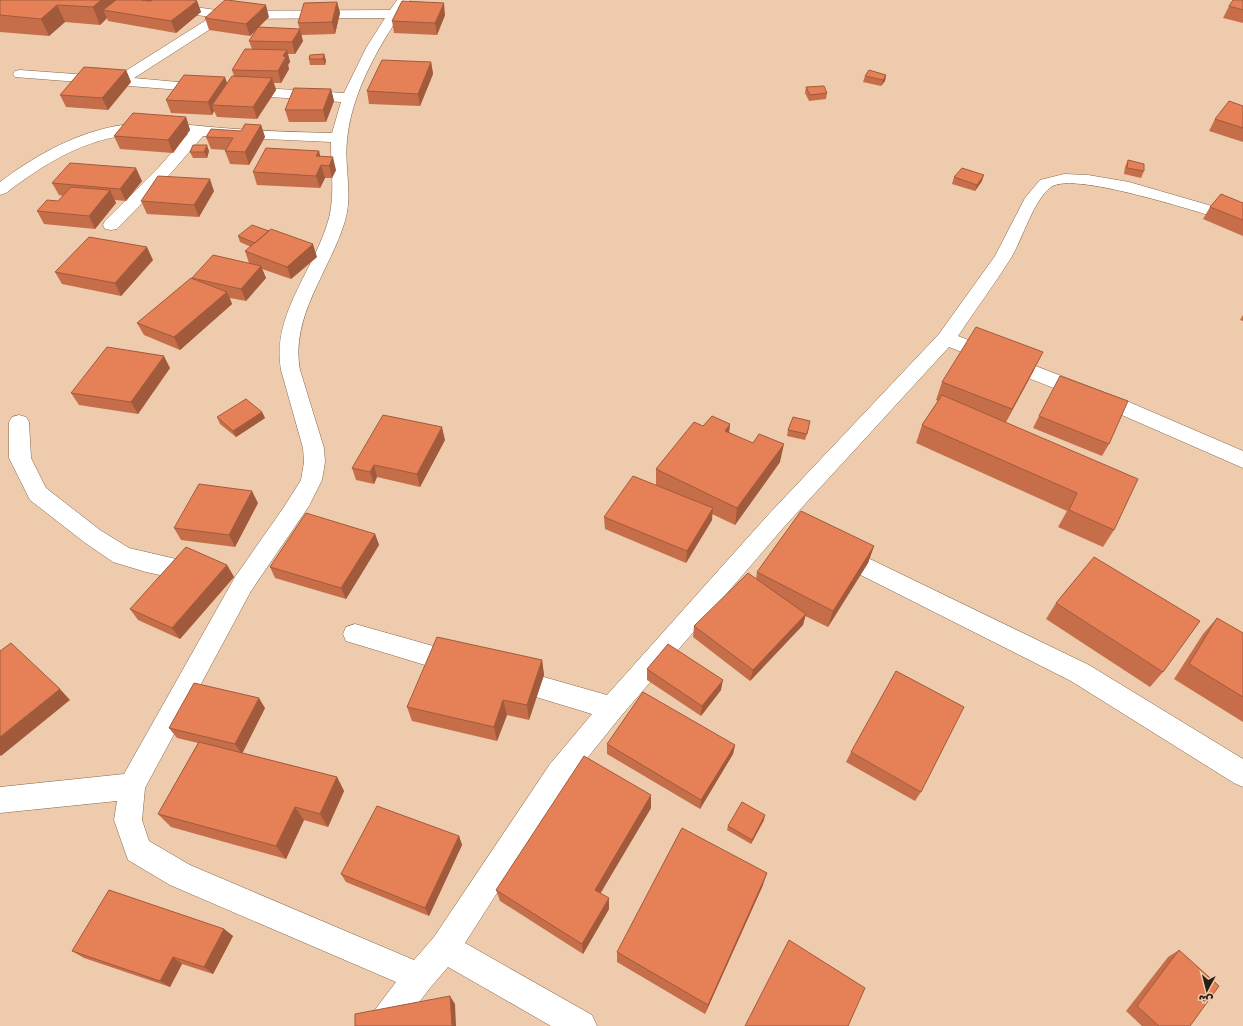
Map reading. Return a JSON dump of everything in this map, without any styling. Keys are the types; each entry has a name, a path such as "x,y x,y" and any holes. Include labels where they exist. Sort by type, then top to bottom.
{"street":[{"path":"119,0 223,15 398,7"},
{"path":"398,7 368,57 349,98 339,138 341,192 337,218 327,248 299,308 288,339 288,358 315,455 313,475 300,501 244,583 132,786 128,820 138,850 180,875 419,977"},
{"path":"118,82 223,15"},
{"path":"20,74 218,89"},
{"path":"234,90 349,98"},
{"path":"0,190 16,177 57,151 108,132 130,128 162,128 339,138"},
{"path":"111,224 165,170 198,131"},
{"path":"382,1026 419,977 444,948 559,773 612,708 776,521 946,339 1003,257 1033,198 1046,183 1064,179 1088,180 1129,187 1243,220"},
{"path":"946,339 1122,407 1243,460"},
{"path":"19,422 20,458 38,494 92,536 121,555 146,563 244,583"},
{"path":"776,521 798,532"},
{"path":"819,542 1080,673 1243,774"},
{"path":"355,634 612,708"},
{"path":"0,800 132,786"},
{"path":"444,948 581,1026"}],"building":[{"path":"0,0 101,0 93,7 57,5 41,19 0,15"},
{"path":"116,0 197,1 171,21 103,10"},
{"path":"225,0 266,5 246,24 205,18"},
{"path":"1233,0 1243,0 1243,10 1229,6"},
{"path":"402,1 444,3 435,23 392,21"},
{"path":"337,2 332,22 298,23 304,3"},
{"path":"258,27 300,29 292,42 249,41"},
{"path":"245,49 287,50 283,56 286,57 278,71 232,70"},
{"path":"324,54 323,59 309,59 310,55"},
{"path":"382,60 431,62 418,94 367,91"},
{"path":"84,67 126,70 102,98 60,95"},
{"path":"869,70 886,75 883,80 865,76"},
{"path":"184,75 225,77 208,102 166,100"},
{"path":"232,76 272,78 253,107 212,105"},
{"path":"824,86 827,93 810,95 806,87"},
{"path":"294,88 331,89 323,110 285,110"},
{"path":"1229,101 1243,106 1243,128 1215,119"},
{"path":"133,113 186,117 168,140 114,136"},
{"path":"245,124 261,125 245,152 225,151 233,138 206,137 211,129 241,131"},
{"path":"193,145 207,145 204,152 190,152"},
{"path":"266,148 319,151 316,156 333,157 329,166 321,165 316,176 253,172"},
{"path":"1128,160 1144,164 1144,171 1127,168"},
{"path":"70,163 136,168 120,189 52,183"},
{"path":"962,168 984,175 977,185 954,177"},
{"path":"158,176 210,179 194,205 141,201"},
{"path":"71,187 110,190 89,216 37,211 47,200 58,201"},
{"path":"1221,194 1243,203 1243,220 1210,207"},
{"path":"252,225 269,231 255,243 238,236"},
{"path":"271,229 313,244 287,267 245,251"},
{"path":"89,237 147,247 115,283 55,272"},
{"path":"213,255 261,266 241,289 192,278"},
{"path":"191,278 227,292 174,337 137,323"},
{"path":"976,327 1043,352 1012,409 942,382"},
{"path":"107,347 164,356 131,402 71,393"},
{"path":"1060,376 1128,401 1109,444 1039,416"},
{"path":"942,395 1138,479 1114,530 1069,510 1077,493 922,425"},
{"path":"246,399 262,412 233,431 217,417"},
{"path":"383,415 442,427 417,474 374,465 370,472 352,468"},
{"path":"712,416 730,424 725,431 753,443 759,434 784,444 737,508 656,469 694,422 703,426"},
{"path":"793,417 810,421 807,434 788,430"},
{"path":"633,476 713,508 687,551 604,517"},
{"path":"199,484 252,491 229,535 174,528"},
{"path":"801,511 874,546 833,611 757,572"},
{"path":"306,513 375,534 341,588 270,567"},
{"path":"186,547 227,565 172,628 130,609"},
{"path":"1094,557 1200,621 1163,672 1056,603"},
{"path":"748,573 806,614 753,670 694,626"},
{"path":"1217,618 1243,633 1243,697 1189,664"},
{"path":"437,637 542,660 527,705 503,700 494,727 407,707"},
{"path":"11,643 60,689 0,737 0,651"},
{"path":"668,644 723,680 702,706 647,669"},
{"path":"896,671 964,707 921,792 851,752"},
{"path":"194,683 259,698 235,744 169,728"},
{"path":"643,692 735,745 701,800 607,744"},
{"path":"199,742 337,777 320,814 295,807 276,846 158,814"},
{"path":"584,756 651,795 595,890 609,898 582,944 496,890"},
{"path":"742,802 765,815 752,840 728,826"},
{"path":"377,806 459,836 425,908 341,874"},
{"path":"682,828 767,873 708,1005 617,952"},
{"path":"109,890 224,929 204,967 173,957 160,981 72,951"},
{"path":"789,940 865,988 848,1026 745,1026"},
{"path":"1179,950 1219,986 1190,1026 1159,1026 1137,1006"},
{"path":"450,996 452,1026 355,1026 355,1014"}]}
